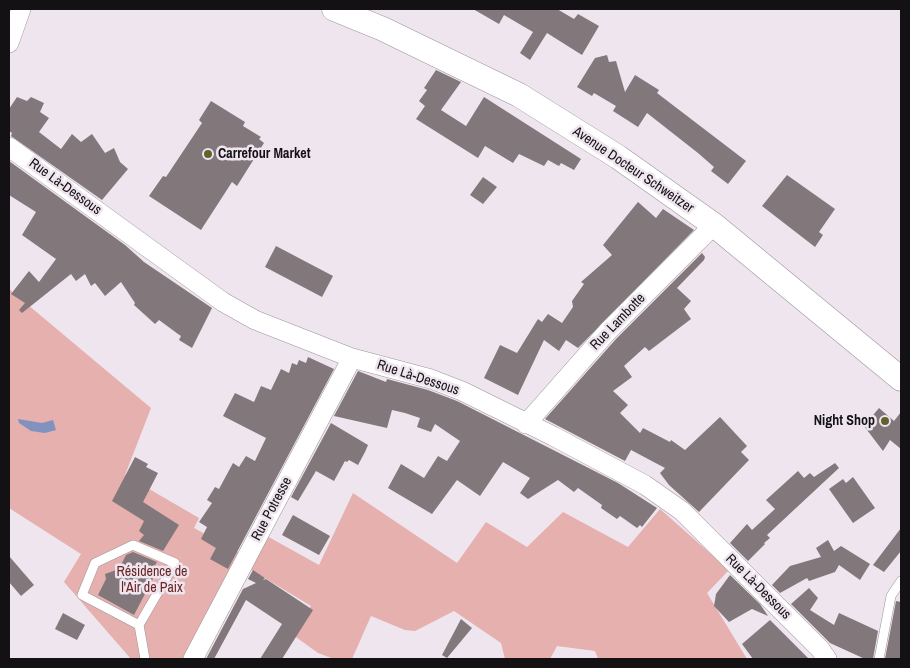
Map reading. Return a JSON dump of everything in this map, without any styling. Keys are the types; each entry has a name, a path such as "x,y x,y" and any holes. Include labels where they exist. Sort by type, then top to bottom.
{"street":[{"path":"9,43 20,9"},
{"name":"Avenue Docteur Schweitzer","path":"334,9 383,29 519,95 618,157 714,225 901,379"},
{"path":"358,9 383,29"},
{"name":"Rue Là-Dessous","path":"9,147 223,302 255,320 352,358 431,379 462,391 638,480 675,506 820,649 827,659"},
{"name":"Rue Lambotte","path":"526,424 608,330 714,225"},
{"name":"Rue Potresse","path":"192,659 352,358"}],"lane":[{"path":"139,625 82,595 95,563 133,545 175,563 139,625 145,659"},
{"path":"879,659 891,596 901,581"}],"green space":[{"name":"Résidence de l'Air de Paix","path":"9,289 151,408 125,475 199,518 194,528 242,554 187,659 131,659 64,582 81,554 9,508"},
{"path":"353,493 457,563 486,522 527,547 563,512 628,547 660,509 729,570 707,593 747,659 598,659 595,651 557,646 550,659 505,659 501,643 454,611 415,631 405,630 371,616 352,659 334,659 318,653 293,635 311,606 245,566 265,535 319,565"}],"water":[{"path":"18,419 42,423 53,420 56,430 45,433 31,431 19,423"}],"building":[{"path":"473,9 557,9 574,19 578,14 599,26 582,55 547,33 530,60 520,53 533,32 504,15 499,24"},
{"path":"607,55 609,62 616,61 625,92 635,75 659,90 657,93 746,161 728,184 711,171 714,167 647,113 638,127 613,111 616,106 594,93 592,96 577,87 595,58"},
{"path":"436,70 461,82 441,110 466,126 484,97 581,159 574,170 561,163 559,166 548,160 544,166 519,154 513,163 485,146 478,158 416,119 425,106 419,101 427,90 424,88"},
{"path":"17,97 27,101 31,97 44,103 40,112 49,118 39,132 61,149 72,134 81,142 92,134 105,153 114,148 120,162 128,169 102,200 11,136 12,133 9,131 9,109"},
{"path":"211,101 245,122 243,126 261,137 259,139 264,143 237,186 232,182 201,230 149,196 163,176 166,177 202,123 199,120"},
{"path":"9,161 125,245 144,262 212,308 192,348 179,340 181,336 159,320 155,324 134,305 135,303 121,282 105,296 95,283 91,286 85,274 76,281 71,274 22,313 19,310 25,303 11,294 29,271 39,282 56,259 22,235 36,212 9,195"},
{"path":"787,175 835,209 819,232 823,235 815,247 762,206"},
{"path":"483,177 497,187 483,204 470,195"},
{"path":"638,202 656,218 663,209 694,230 578,348 566,340 559,351 544,340 518,395 484,378 500,345 517,353 538,319 542,322 548,314 562,323 573,307 572,301 584,284 581,282 612,255 603,245"},
{"path":"276,246 333,276 322,297 265,267"},
{"path":"702,253 705,257 704,260 677,288 691,301 684,309 691,319 649,351 645,347 624,366 632,377 613,391 628,405 620,413 640,433 643,428 670,442 671,440 685,450 720,417 747,446 741,452 749,460 699,512 669,485 660,473 665,468 631,450 625,461 545,419 616,339"},
{"path":"308,357 334,369 228,569 210,559 216,548 201,539 207,527 199,522 212,503 207,500 215,487 219,489 233,463 239,467 246,456 255,461 266,438 223,416 235,393 254,402 261,386 271,390 281,369 289,373 292,363 297,365 299,360 306,363"},
{"path":"358,371 386,382 387,379 428,390 457,401 618,483 657,508 642,527 640,525 637,528 620,516 617,519 601,508 602,505 578,488 574,492 558,480 528,499 520,493 530,478 503,462 480,496 457,480 432,514 388,488 401,464 424,478 438,456 447,461 460,441 435,424 431,432 417,427 420,418 392,410 387,428 334,416"},
{"path":"879,408 894,421 901,412 901,449 890,440 883,451 864,426"},
{"path":"331,423 368,445 358,465 349,460 345,461 334,481 316,471 298,501 291,497"},
{"path":"135,457 148,464 146,467 158,473 143,502 179,525 163,551 139,541 144,535 139,531 144,521 112,501"},
{"path":"835,463 839,468 767,535 770,538 748,561 730,543 747,524 752,530 775,509 766,500 798,471 804,478 810,473 814,477"},
{"path":"853,477 875,508 853,523 829,489 843,479 846,483"},
{"path":"293,515 330,536 319,555 282,535"},
{"path":"901,528 901,551 884,572 873,565"},
{"path":"828,540 834,551 841,546 870,564 860,580 839,565 835,572 809,581 807,578 780,593 772,585 790,566 821,557 816,548"},
{"path":"133,552 157,562 155,565 159,567 134,615 98,595 106,579 105,574 119,569 126,555"},
{"path":"9,556 34,585 21,596 9,582"},
{"path":"253,570 265,578 263,580 266,579 313,610 282,659 260,659 282,624 246,600 214,659 206,659 243,589 256,583 248,579"},
{"path":"730,575 760,604 768,616 752,609 729,622 714,606 716,594"},
{"path":"809,588 818,598 810,610 834,625 839,613 878,631 873,659 865,659 830,643 791,604"},
{"path":"896,601 901,602 901,659 885,659"},
{"path":"63,613 85,625 77,640 55,629"},
{"path":"461,619 472,628 447,658 442,655"},
{"path":"770,620 809,659 753,659 742,644"}],"place":[{"name":"Carrefour Market","path":"208,154"},
{"name":"Night Shop","path":"885,421"}]}
